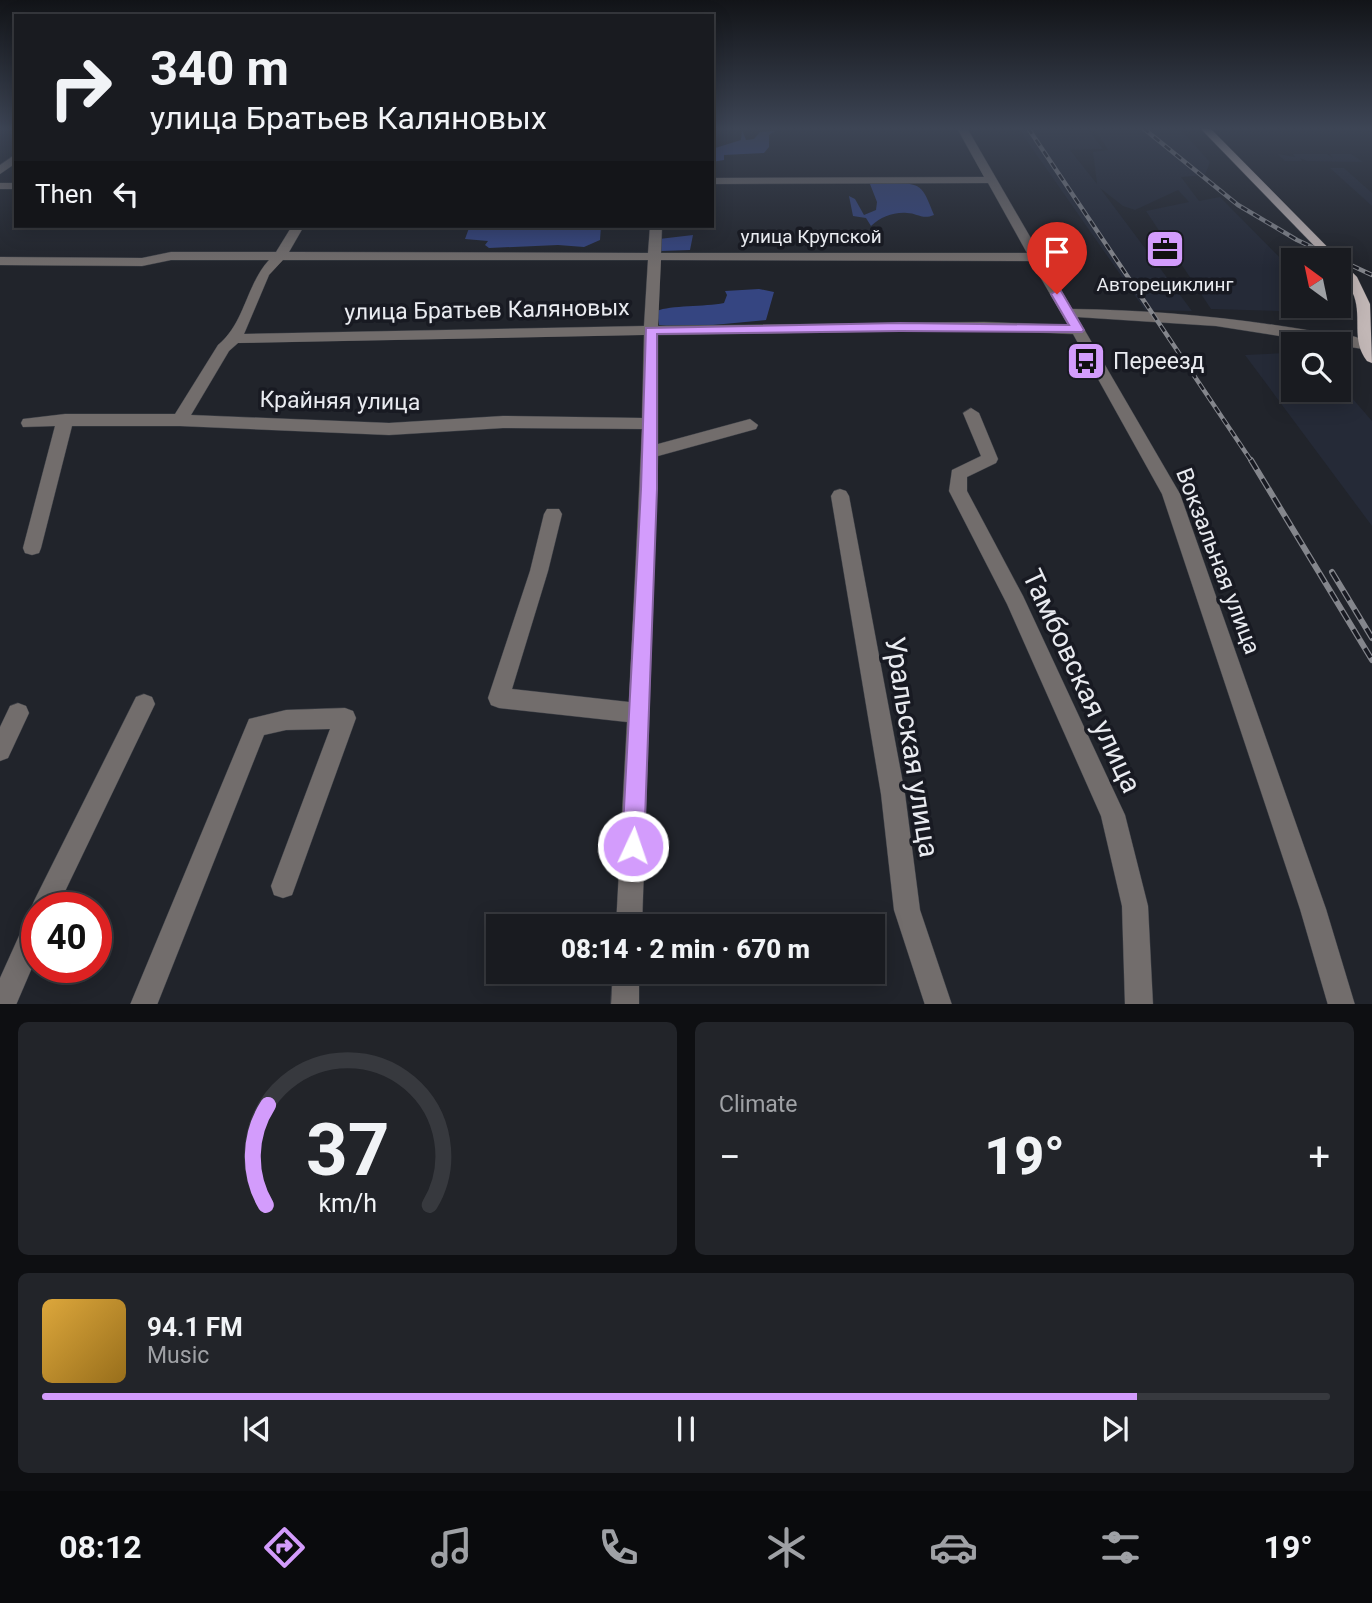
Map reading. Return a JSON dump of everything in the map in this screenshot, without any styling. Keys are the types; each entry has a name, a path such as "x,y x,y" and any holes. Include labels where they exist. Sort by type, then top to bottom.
{"main road":[{"path":"1252,175 1324,248"},
{"path":"1351,282 1361,297 1364,310 1363,344 1372,358"}],"street":[{"name":"Вокзальная улица","path":"988,175 1171,494 1309,897 1342,1004"},
{"path":"714,181 991,180"},
{"path":"180,420 223,348 234,339 263,274 280,256 297,228"},
{"path":"630,914 656,228"},
{"name":"улица Крупской","path":"0,261 142,262 171,256 1035,257"},
{"name":"улица Братьев Каляновых","path":"234,339 970,326 1156,314 1363,344"},
{"name":"Тамбовская улица","path":"971,413 990,459 958,474 958,491 1016,602 1113,815 1135,906 1139,1004"},
{"path":"32,548 65,420"},
{"name":"Крайняя улица","path":"29,423 65,420 180,420 388,429 503,422 650,424"},
{"path":"649,452 750,425"},
{"name":"Уральская улица","path":"840,496 892,794 907,910 939,1004"},
{"path":"553,514 539,571 499,698 639,713"},
{"path":"52,892 144,704"},
{"path":"0,750 18,713"},
{"path":"143,1004 257,726 286,720 345,718 283,886"},
{"path":"2,1004 21,961"},
{"path":"625,1004 626,984"}],"shaded area":[{"path":"1051,175 1090,175 1097,184 1096,175 1205,175 1181,177 1199,201 1220,197 1281,259 1281,311 1211,309 1146,211 1189,202 1178,190 1135,210 1123,206 1100,188 1192,311 1145,310"},
{"path":"1338,175 1352,175 1372,193 1372,206"},
{"path":"870,184 915,185 920,188 934,215 926,217 897,213 871,226 866,218 853,216 849,196 855,199 864,215 876,210 877,202"},
{"path":"469,228 601,228 600,240 584,247 558,245 489,248 485,245 488,241 465,239"},
{"path":"693,235 690,250 661,251 659,239"},
{"path":"759,289 774,292 766,320 681,328 659,325 657,311 724,303 727,295 725,291"},
{"path":"1281,353 1281,402 1351,402 1351,397 1372,421 1372,526 1245,355"}],"railway":[{"path":"1059,175 1252,462"},
{"path":"1201,175 1238,205 1297,240 1372,275"},
{"path":"1251,460 1372,660"},
{"path":"1332,572 1372,638"}],"place":[{"name":"Авторециклинг","path":"1165,249"},
{"name":"Переезд","path":"1086,361"}],"route":[{"path":"633,846 649,489 651,331 984,326 1078,330 1057,294"}]}
